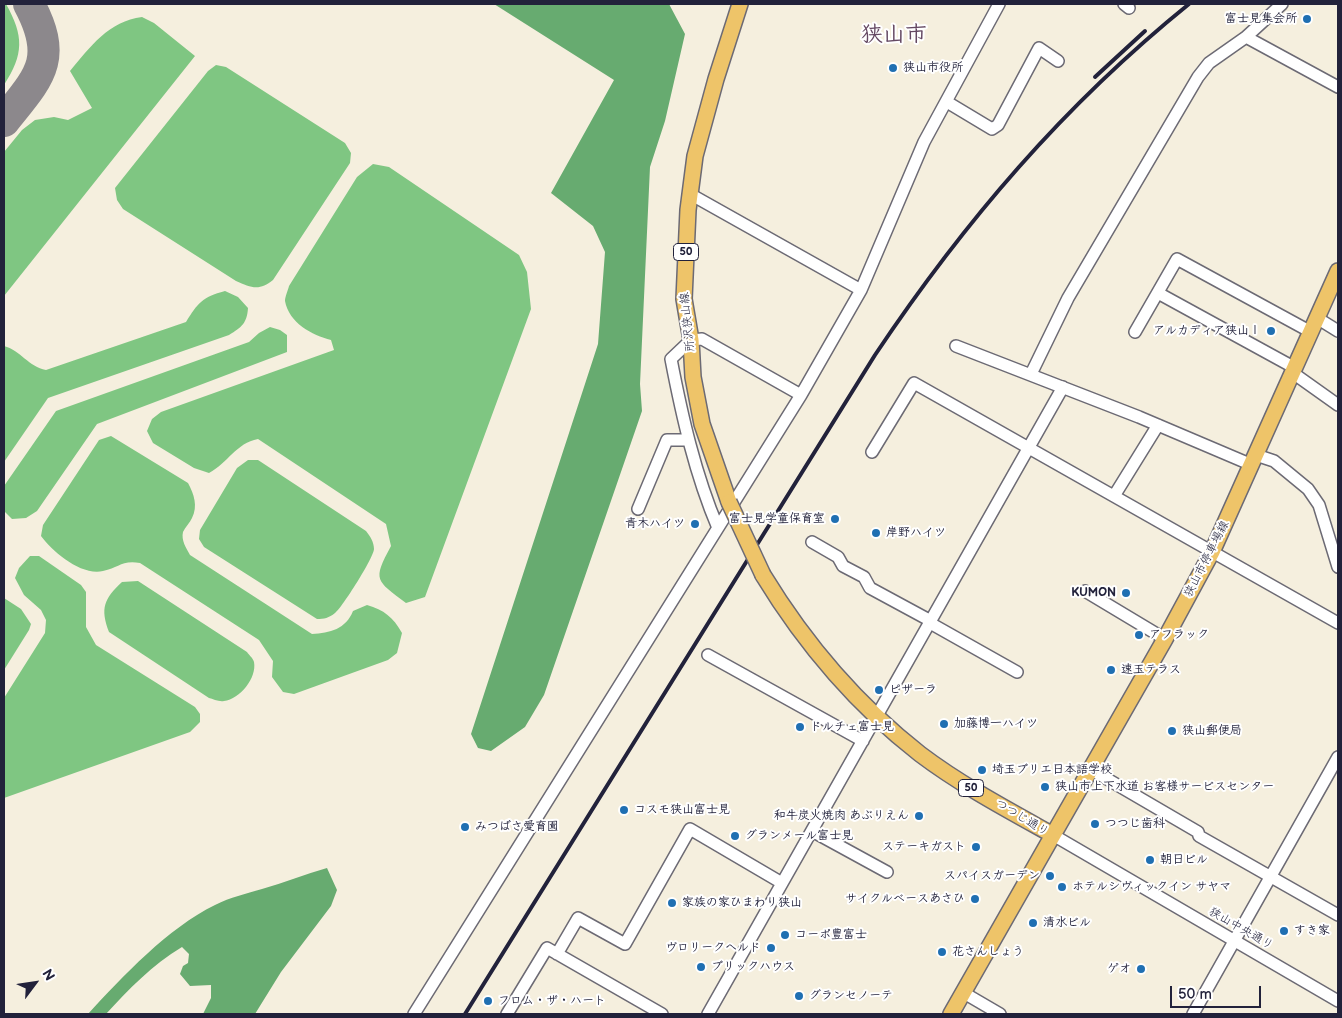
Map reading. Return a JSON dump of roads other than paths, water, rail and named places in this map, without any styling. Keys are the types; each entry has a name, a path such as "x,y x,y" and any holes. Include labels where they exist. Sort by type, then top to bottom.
{"main road":[{"name":"所沢狭山線","path":"740,4 716,79 695,156 690,194 684,299 691,340 693,377 702,424 729,502 763,575"},
{"name":"狭山市停車場線","path":"1052,835 1165,639 1212,552 1338,271"},
{"name":"つつじ通り","path":"763,575 780,603 820,657 876,717 921,754 968,786 1052,835 964,993 950,1014"}],"street":[{"path":"414,1014 801,396 861,290 924,142 999,4"},
{"path":"1031,374 1078,282 1198,77 1209,63 1246,37 1282,4"},
{"path":"1246,37 1338,87"},
{"path":"947,102 992,130 998,125 1039,48 1058,61"},
{"path":"690,194 861,290"},
{"path":"1135,332 1177,259 1314,325 1338,331"},
{"path":"1158,293 1294,371 1338,405"},
{"path":"718,528 707,504 688,440 671,359 691,340 702,339 801,396"},
{"path":"956,346 1158,425 1254,460 1274,461 1308,489 1319,505 1337,562"},
{"path":"872,452 914,382 1338,624"},
{"path":"708,1014 1063,387"},
{"path":"1114,496 1158,425"},
{"path":"638,509 667,440 688,440"},
{"path":"812,542 838,557 843,566 864,577 870,588 1017,672"},
{"path":"1085,591 1165,639"},
{"path":"708,655 862,741"},
{"path":"1192,1014 1338,757"},
{"path":"1090,769 1338,915"},
{"path":"558,954 578,918 625,944 690,829 782,883"},
{"path":"812,830 887,872"},
{"name":"狭山中央通り","path":"1052,835 1338,1001"},
{"path":"506,1014 547,948 662,1014"},
{"path":"964,993 1000,1014"}],"railway":[{"path":"465,1014 875,355 909,306 981,212 1058,124 1143,43 1189,4"},
{"path":"1095,77 1145,31"}],"place":[{"name":"富士見集会所","path":"1307,19"},
{"name":"狭山市役所","path":"893,68"},
{"name":"アルカディア狭山Ⅰ","path":"1271,331"},
{"name":"富士見学童保育室","path":"835,519"},
{"name":"青木ハイツ","path":"695,524"},
{"name":"岸野ハイツ","path":"876,533"},
{"name":"KUMON","path":"1126,593"},
{"name":"アフラック","path":"1139,635"},
{"name":"速玉テラス","path":"1111,670"},
{"name":"ピザーラ","path":"879,690"},
{"name":"加藤博一ハイツ","path":"944,724"},
{"name":"ドルチェ富士見","path":"800,727"},
{"name":"狭山郵便局","path":"1172,731"},
{"name":"埼玉ブリエ日本語学校","path":"982,770"},
{"name":"狭山市上下水道 お客様サービスセンター","path":"1045,787"},
{"name":"コスモ狭山富士見","path":"624,810"},
{"name":"和牛炭火焼肉 あぶりえん","path":"919,816"},
{"name":"つつじ歯科","path":"1095,824"},
{"name":"みつばさ愛育園","path":"465,827"},
{"name":"グランメール富士見","path":"735,836"},
{"name":"ステーキガスト","path":"976,847"},
{"name":"朝日ビル","path":"1150,860"},
{"name":"スパイスガーデン","path":"1050,876"},
{"name":"ホテルシヴィックイン サヤマ","path":"1062,887"},
{"name":"サイクルベースあさひ","path":"975,899"},
{"name":"家族の家ひまわり狭山","path":"672,903"},
{"name":"清水ビル","path":"1033,923"},
{"name":"すき家","path":"1284,931"},
{"name":"コーポ豊富士","path":"785,935"},
{"name":"ヴロリークヘルド","path":"771,948"},
{"name":"花さんしょう","path":"942,952"},
{"name":"ブリックハウス","path":"701,967"},
{"name":"ゲオ","path":"1141,969"},
{"name":"グランセノーテ","path":"799,996"},
{"name":"フロム・ザ・ハート","path":"488,1001"}],"district":[{"name":"狭山市","path":"894,35"}]}
